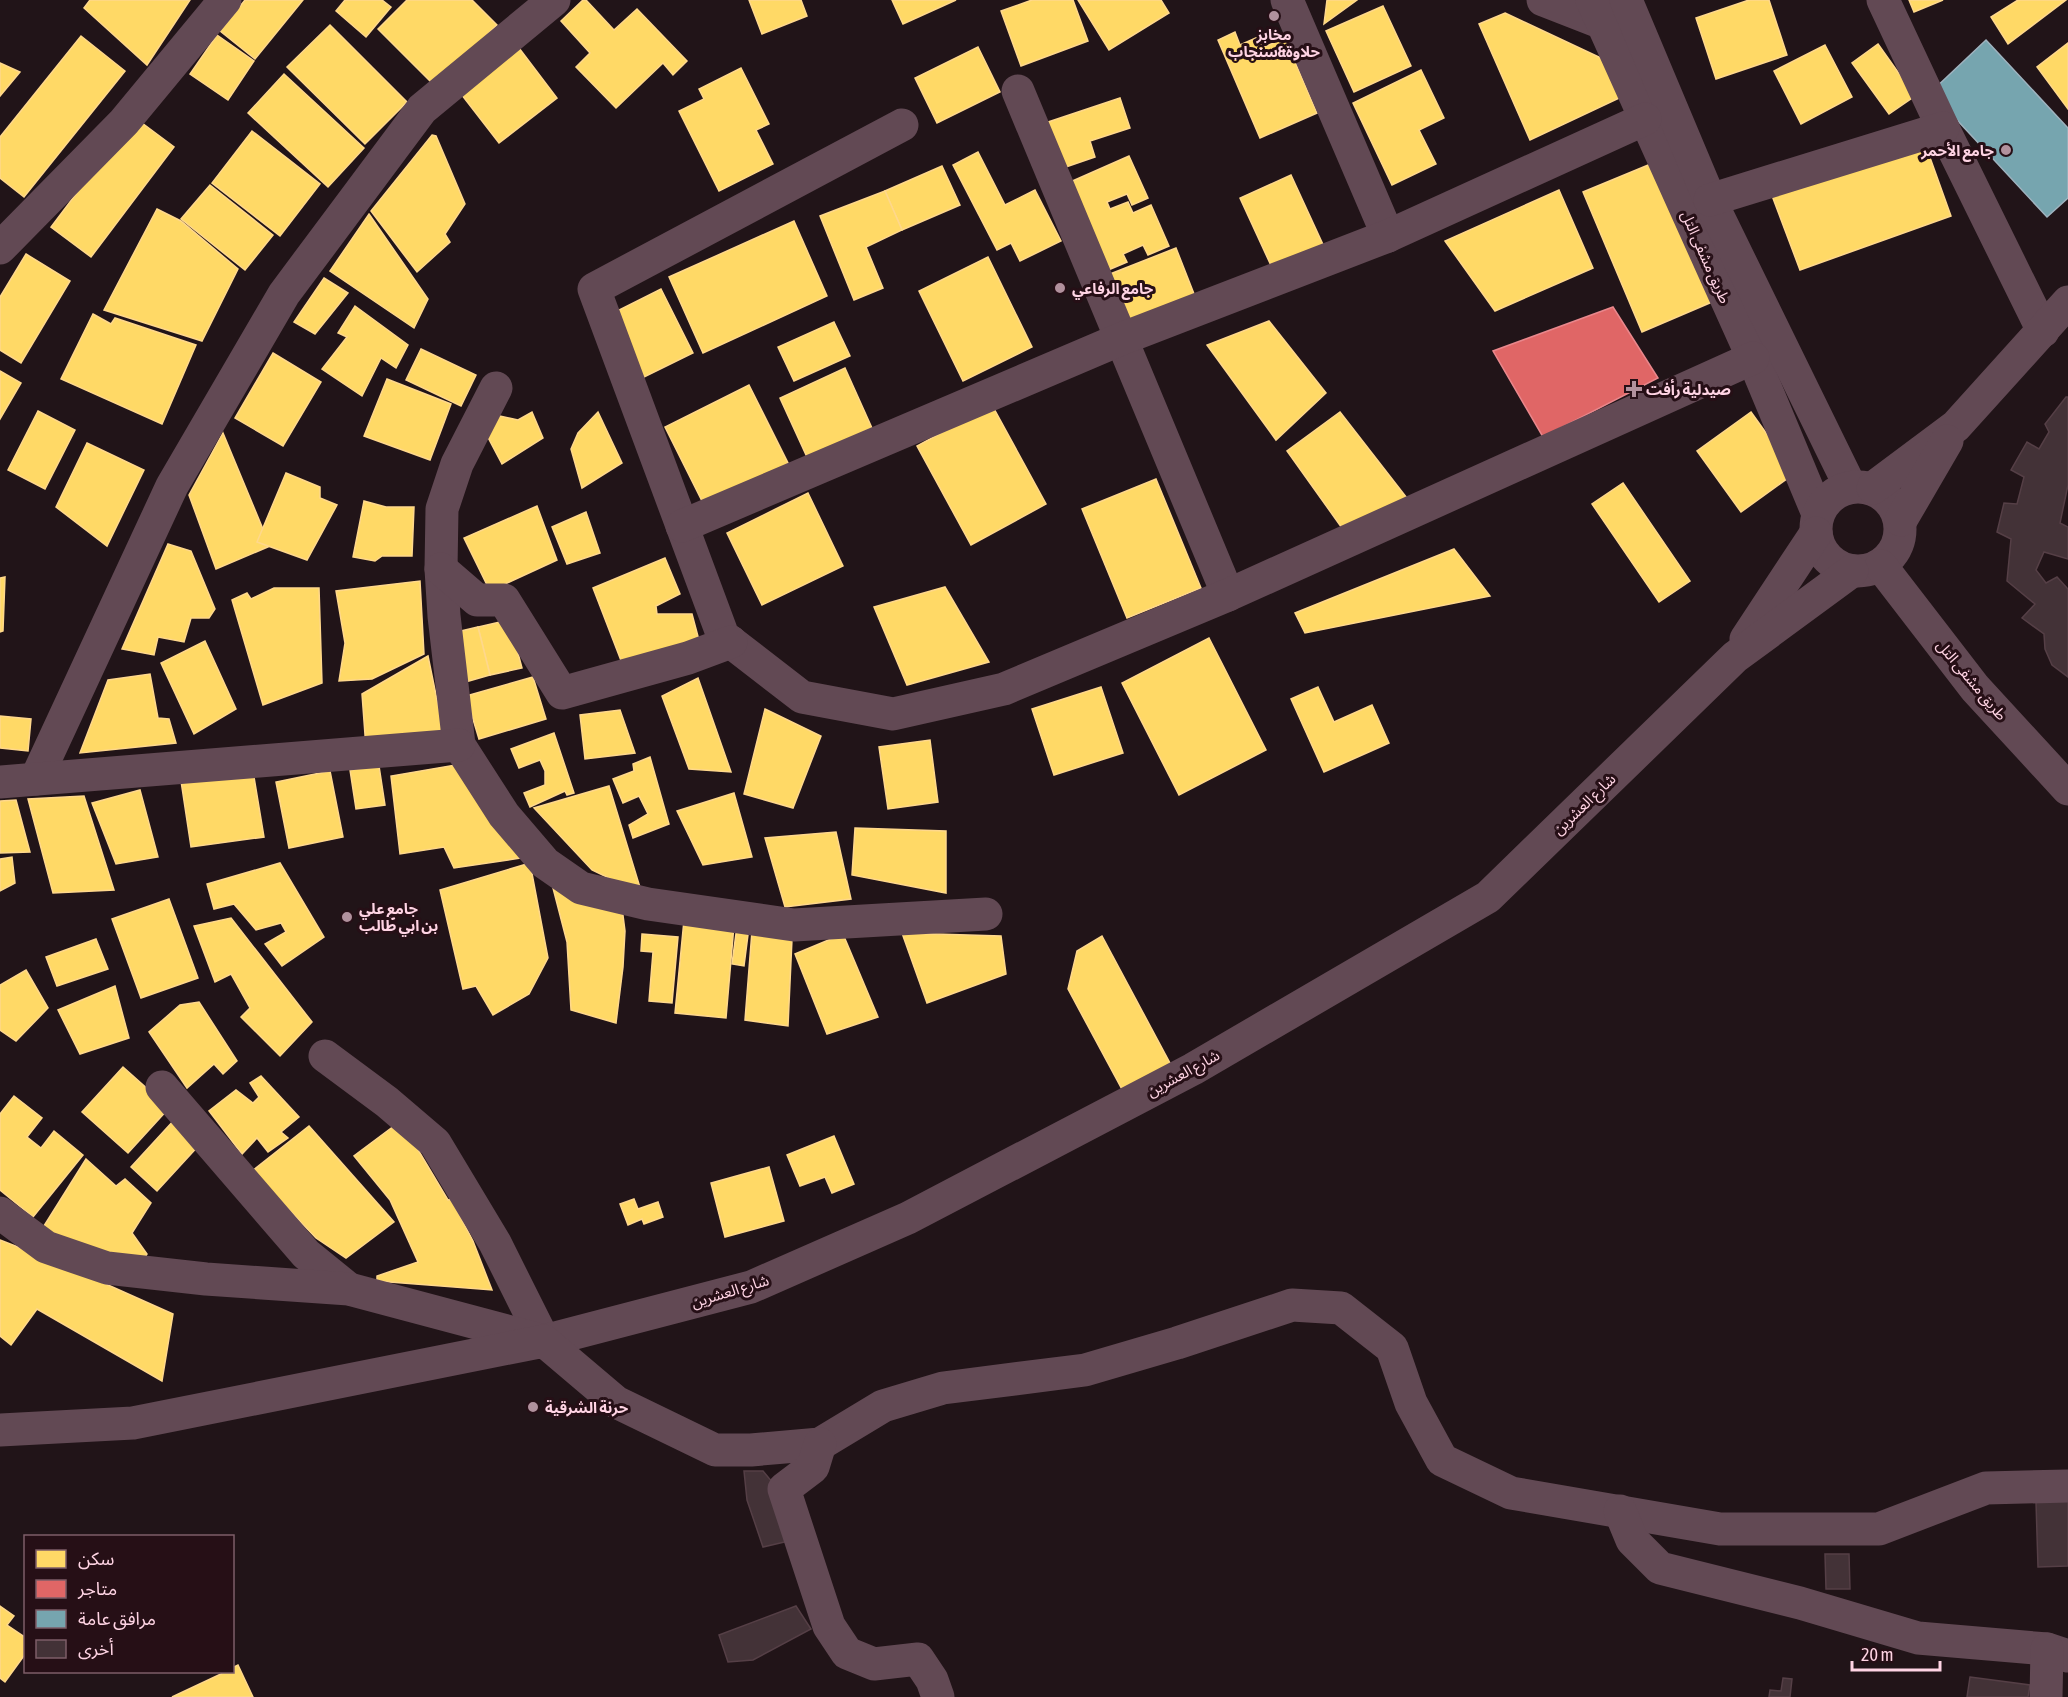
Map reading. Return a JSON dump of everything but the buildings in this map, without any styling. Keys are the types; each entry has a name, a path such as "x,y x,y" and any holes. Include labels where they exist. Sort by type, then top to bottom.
{"street":[{"path":"0,248 124,122 225,0"},
{"path":"36,779 172,486 284,294 422,110 554,0"},
{"path":"1287,0 1388,236"},
{"path":"1543,0 1597,11"},
{"name":"طريق مشفى التل","path":"1626,0 1710,200 1862,487"},
{"path":"1883,0 2043,331"},
{"name":"طريق مشفى التل","path":"1597,11 1752,358 1817,524"},
{"path":"1018,91 1228,596"},
{"path":"682,526 1121,339 1388,236 1645,119"},
{"path":"902,125 594,289 723,636 802,697 892,714 1004,689 1228,596 1752,358"},
{"path":"1710,200 1943,128"},
{"path":"1735,657 1896,550 1901,520 1956,426 2068,302"},
{"path":"496,388 457,464 441,510 444,616 459,745 504,815 545,863 581,888 648,904 794,925 986,914"},
{"path":"1735,657 1817,524 1830,496 1862,487 1956,426"},
{"path":"1862,487 1891,501 1901,520"},
{"path":"1817,524 1822,551 1835,565 1866,569"},
{"path":"441,569 477,600 504,600 562,693 688,658 731,642"},
{"name":"طريق مشفى التل","path":"1866,569 2068,789"},
{"name":"شارع العشرين","path":"0,1430 133,1423 544,1341 751,1287 908,1218 1194,1069 1488,897 1735,657"},
{"path":"0,782 459,745"},
{"path":"325,1056 387,1102 435,1143 495,1244 544,1341 616,1402 715,1450 751,1450 820,1444 883,1406 943,1388 1085,1370 1177,1343 1292,1305 1341,1308 1392,1348 1411,1403 1442,1460 1511,1493 1720,1529 1879,1529 1986,1488 2068,1486"},
{"path":"162,1087 306,1254 349,1289"},
{"path":"0,1213 46,1247 107,1268 206,1279 349,1289 544,1341"},
{"path":"820,1444 813,1467 784,1489 830,1626 847,1653 874,1664 918,1659 932,1680 938,1697"},
{"path":"1620,1511 1632,1540 1660,1568 1800,1603 1918,1638 2057,1653 2046,1697"}],"place":[{"name":"مخابز حلاوة&سنجاب","path":"1274,16"},
{"name":"جامع الأحمر","path":"2006,150"},
{"name":"جامع الرفاعي","path":"1060,288"},
{"name":"صيدلية رأفت","path":"1634,389"},
{"name":"جامع علي بن ابي طالب","path":"347,917"},
{"name":"حرنة الشرقية","path":"533,1407"}]}
